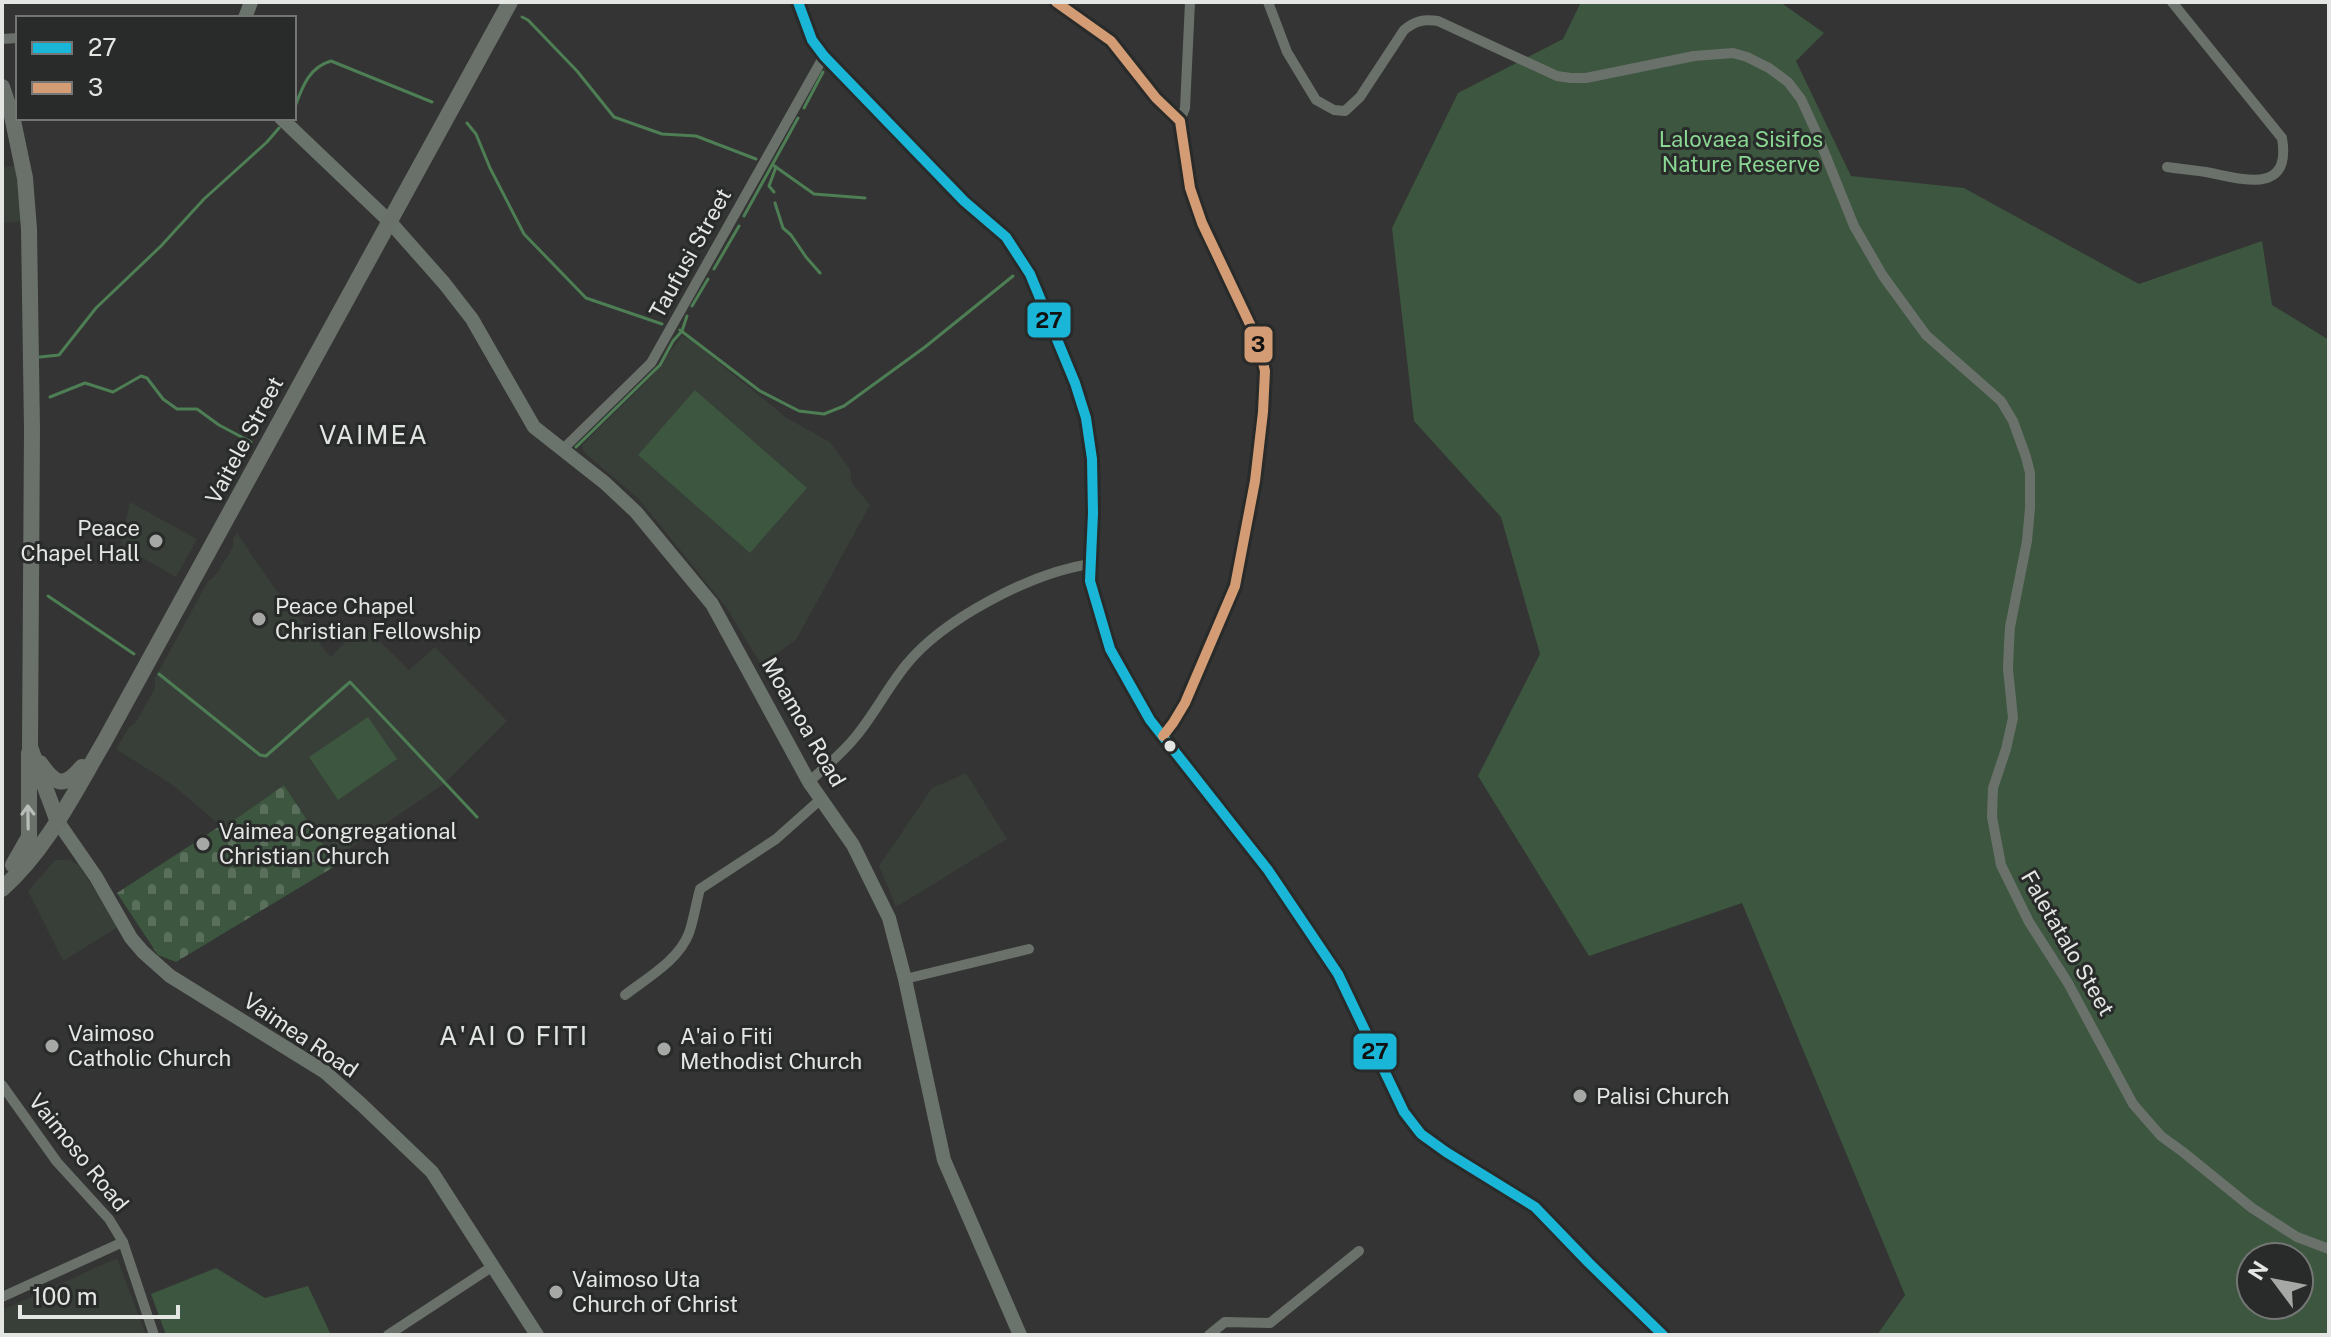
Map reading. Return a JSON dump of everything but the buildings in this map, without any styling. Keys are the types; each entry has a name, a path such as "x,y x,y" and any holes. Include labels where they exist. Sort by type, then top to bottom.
{"main road":[{"name":"Vaitele Street","path":"2,889 58,822 104,742 508,2"},
{"path":"2,87 23,166 29,229 32,429 29,837 2,879"},
{"path":"30,747 49,775 63,783 70,781 104,742"},
{"path":"30,747 58,822"}],"street":[{"path":"798,2 812,40 824,56 964,201 1006,237 1030,274 1075,383 1086,418 1092,459 1090,581 1110,649 1127,683 1163,736 1268,870 1338,974 1404,1112 1421,1134 1535,1207 1663,1335"},
{"path":"1056,2 1111,41 1156,98 1180,121"},
{"path":"1163,736 1185,703 1235,586 1255,481 1265,371 1257,339 1202,223 1190,188 1180,121 1185,108 1190,2"},
{"name":"Faletatalo Steet","path":"1268,2 1287,52 1316,100 1334,110 1345,111 1360,97 1404,30 1414,22 1427,19 1438,21 1557,76 1586,78 1694,56 1733,53 1769,68 1788,82 1801,99 1854,226 1883,276 1926,335 2001,401 2013,421 2026,457 2030,473 2030,508 2009,644 2013,718 1993,788 1992,817 2001,865 2029,922 2068,983 2133,1104 2142,1115 2161,1136 2252,1208 2297,1237 2329,1249"},
{"path":"2167,167 2255,181 2273,174 2281,166 2285,153 2282,138 2172,2"},
{"name":"Taufusi Street","path":"563,449 651,363 824,56"},
{"name":"Moamoa Road","path":"283,120 390,222 472,319 534,427 636,512 712,604 809,782 853,845 889,918 944,1160 1020,1335"},
{"path":"809,782 858,734 908,662 936,637 992,600 1065,568 1090,564"},
{"path":"625,995 674,957 682,947 689,934 700,889 776,839 821,799"},
{"name":"Vaimea Road","path":"58,822 143,952 170,976 325,1072 432,1172 537,1335"},
{"path":"905,979 1029,949"},
{"name":"Vaimoso Road","path":"2,1085 57,1162 109,1219 123,1242 154,1335"},
{"path":"2,1297 123,1242"},
{"path":"1209,1335 1225,1322 1270,1323 1359,1251"},
{"path":"388,1335 493,1266"}],"shaded area":[{"path":"18,165 25,221 2,223 2,168"},
{"path":"682,336 787,418 830,442 850,469 852,483 870,505 796,640 761,665 726,607 638,498 582,449 583,444 651,377"},
{"name":"Peace Chapel Hall","path":"130,502 197,539 176,577 120,545"},
{"path":"237,533 273,586 331,657 362,624 409,670 435,647 507,721 444,784 334,859 284,785 223,828 174,786 116,749 129,727 136,722 155,688 155,678 208,581 215,576 233,547"},
{"path":"966,773 1007,839 896,907 879,866 932,788"},
{"path":"55,860 70,860 79,865 118,927 63,961 28,891"},
{"path":"117,1258 146,1335 2,1335 2,1310"}],"green space":[{"name":"Lalovaea Sisifos Nature Reserve","path":"1581,2 1780,2 1824,33 1796,61 1851,176 1964,188 2139,284 2262,241 2272,305 2329,340 2329,1335 1877,1335 1905,1295 1742,903 1589,956 1478,776 1540,654 1501,517 1414,421 1392,228 1458,93 1563,39"},
{"path":"695,390 807,488 750,553 638,455"},
{"path":"368,717 397,759 338,800 309,757"},
{"name":"Vaimea Congregational Christian Church","path":"284,785 337,865 176,962 158,955 117,893 220,826 223,828"},
{"path":"216,1268 265,1298 308,1286 331,1335 166,1335 151,1294"}],"waterway":[{"path":"522,17 577,71 614,117 662,134 696,136 756,159"},
{"path":"296,104 313,72 331,61 432,102"},
{"path":"804,108 823,72"},
{"path":"744,216 798,118"},
{"path":"467,123 476,134 524,234 586,298 662,324"},
{"path":"40,357 59,355 96,308 279,128"},
{"path":"773,165 814,194 865,198"},
{"path":"774,192 769,186 776,167"},
{"path":"775,203 783,228 820,273"},
{"path":"714,269 739,226"},
{"path":"680,330 760,391 799,411 824,414 844,406 925,347 1013,276"},
{"path":"692,306 708,279"},
{"path":"576,447 660,365 682,331 687,316"},
{"path":"50,397 85,383 113,392 141,376 147,378 163,399 177,409 197,409 251,442"},
{"path":"48,596 134,654"},
{"path":"159,674 260,755 266,756 350,682 477,817"}],"transit line":[{"name":"27","path":"798,2 812,40 824,56 964,201 1006,237 1030,274 1075,383 1086,418 1092,459 1090,581 1110,649 1150,720 1268,870 1338,974 1404,1112 1421,1134 1535,1207 1663,1335"},
{"name":"3","path":"1056,2 1111,41 1156,98 1180,121 1190,188 1202,223 1257,339 1265,371 1255,481 1235,586 1185,703 1163,736"}],"place":[{"name":"Peace Chapel Hall","path":"156,541"},
{"name":"Peace Chapel Christian Fellowship","path":"259,619"},
{"name":"Vaimea Congregational Christian Church","path":"203,844"},
{"name":"Vaimoso Catholic Church","path":"52,1046"},
{"name":"A'ai o Fiti Methodist Church","path":"664,1049"},
{"name":"Palisi Church","path":"1580,1096"},
{"name":"Vaimoso Uta Church of Christ","path":"556,1292"}],"district":[{"name":"VAIMEA","path":"374,434"},
{"name":"A'AI O FITI","path":"514,1035"}]}
